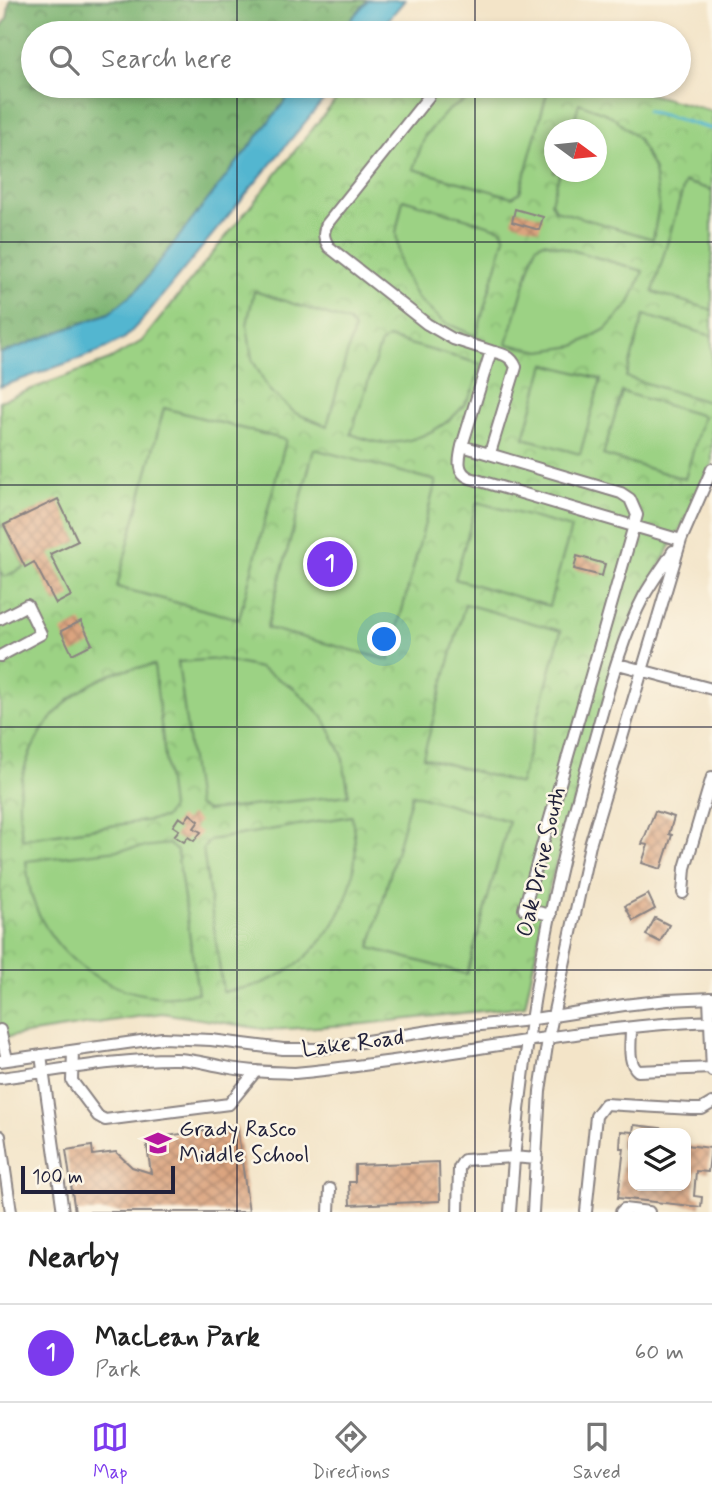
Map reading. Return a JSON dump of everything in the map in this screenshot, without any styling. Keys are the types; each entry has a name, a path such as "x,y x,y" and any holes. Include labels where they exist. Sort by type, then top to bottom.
{"street":[{"path":"427,98 323,231 329,247 427,324 453,339 513,359 516,367 490,453"},
{"path":"491,351 458,462 465,476 681,540"},
{"path":"462,446 621,493 630,499 637,514 524,909 551,915"},
{"name":"Oak Drive South","path":"533,1212 540,1091 548,1039 590,845 640,670 681,540 712,469"},
{"name":"Oak Drive South","path":"510,1212 513,1157 526,1042 557,876 618,664 645,596 681,540"},
{"path":"0,619 27,605 41,635 0,656"},
{"path":"618,664 712,689"},
{"path":"683,893 685,868 712,777"},
{"path":"631,1029 633,1068 644,1072 712,1069 710,998"},
{"name":"Lake Road","path":"3,1060 162,1038 211,1040 283,1049 307,1048 668,1000 710,998"},
{"name":"Lake Road","path":"0,1078 137,1060 173,1059 256,1071 305,1073 680,1022 711,1021"},
{"path":"0,1030 3,1060"},
{"path":"305,1073 307,1048"},
{"path":"73,1051 72,1081 98,1116 105,1120 229,1104 256,1071"},
{"path":"41,1055 64,1212"},
{"path":"586,1212 596,1116 605,1104 692,1110 702,1109 712,1103"},
{"path":"0,1136 11,1212"},
{"path":"458,1212 460,1163 464,1160 513,1157 537,1159"},
{"path":"329,1212 330,1189"},
{"path":"621,1212 624,1209 649,1212"}],"green space":[{"path":"10,0 368,0 350,21 21,21 21,98 288,98 138,289 109,313 0,354 0,29 7,19"},
{"path":"337,98 664,98 712,111 712,464 623,637 550,884 525,1006 364,1024 269,1030 162,1013 0,1038 0,401 109,360 142,341"},
{"path":"470,98 546,98 520,192 512,197 413,169 425,136 448,110"},
{"path":"579,103 612,116 638,139 654,170 659,205 653,239 555,210 551,202 557,182 607,182 607,119 575,119"},
{"path":"685,182 712,190 712,310 653,292"},
{"path":"403,199 501,229 505,237 476,336 443,322 418,299 401,268 396,233"},
{"path":"544,242 643,271 630,303 606,329 575,346 541,351 507,344 536,246"},
{"path":"254,291 349,322 354,329 327,426 295,413 269,390 252,359 247,325"},
{"path":"644,315 712,336 712,387 708,402 626,377"},
{"path":"388,338 481,364 473,390 466,402 445,423 419,437 391,443 351,434 381,343"},
{"path":"545,364 601,379 580,454 524,438"},
{"path":"622,392 703,416 685,479 603,455"},
{"path":"164,408 286,440 239,619 117,587"},
{"path":"314,449 436,481 389,660 267,628"},
{"path":"477,502 571,528 549,606 455,579"},
{"path":"4,525 25,567 4,577 0,570 0,527"},
{"path":"465,604 561,631 520,784 423,757"},
{"path":"219,659 259,668 294,688 323,717 342,754 349,795 207,811 197,805 178,662"},
{"path":"154,665 171,808 164,818 22,839 19,796 23,776 37,739 48,722 76,694 93,683 117,672"},
{"path":"412,794 509,821 467,974 370,948"},
{"path":"352,816 356,848 352,879 338,917 327,933 300,962 283,973 260,984 223,992 203,849 210,840"},
{"path":"168,844 177,851 198,993 160,996 135,992 98,978 67,954 43,922 34,903 26,861"}],"water":[{"path":"368,0 405,0 387,21 350,21"},
{"path":"288,98 325,98 125,338 98,352 0,387 0,354 109,313 138,289"}],"building":[{"path":"515,209 543,217 539,230 512,222"},
{"path":"58,499 78,541 50,554 71,596 56,604 34,562 25,567 4,525"},
{"path":"577,556 605,564 602,576 574,569"},
{"path":"81,621 92,644 72,654 61,631"},
{"path":"655,811 674,817 669,834 672,835 661,869 642,863 648,845 642,844"},
{"path":"190,814 199,821 194,828 201,832 194,841 188,837 184,842 174,836 179,830 173,826 179,817 185,821"},
{"path":"648,894 655,909 633,921 625,906"},
{"path":"655,918 669,925 660,942 646,935"},
{"path":"634,1125 661,1128 634,1128"},
{"path":"237,1126 249,1212 75,1212 66,1150 92,1146 93,1155 116,1152 132,1167 151,1173 146,1139"},
{"path":"621,1131 628,1132 628,1191 691,1191 691,1146 711,1148 708,1172 696,1171 694,1196 702,1197 701,1207 618,1198 624,1148 620,1148"},
{"path":"439,1162 440,1201 350,1205 349,1182 355,1182 355,1165"}],"waterway":[{"path":"647,111 712,129"}],"place":[{"name":"MacLean Park","path":"330,564"},
{"name":"Grady Rasco Middle School","path":"158,1143"}]}
